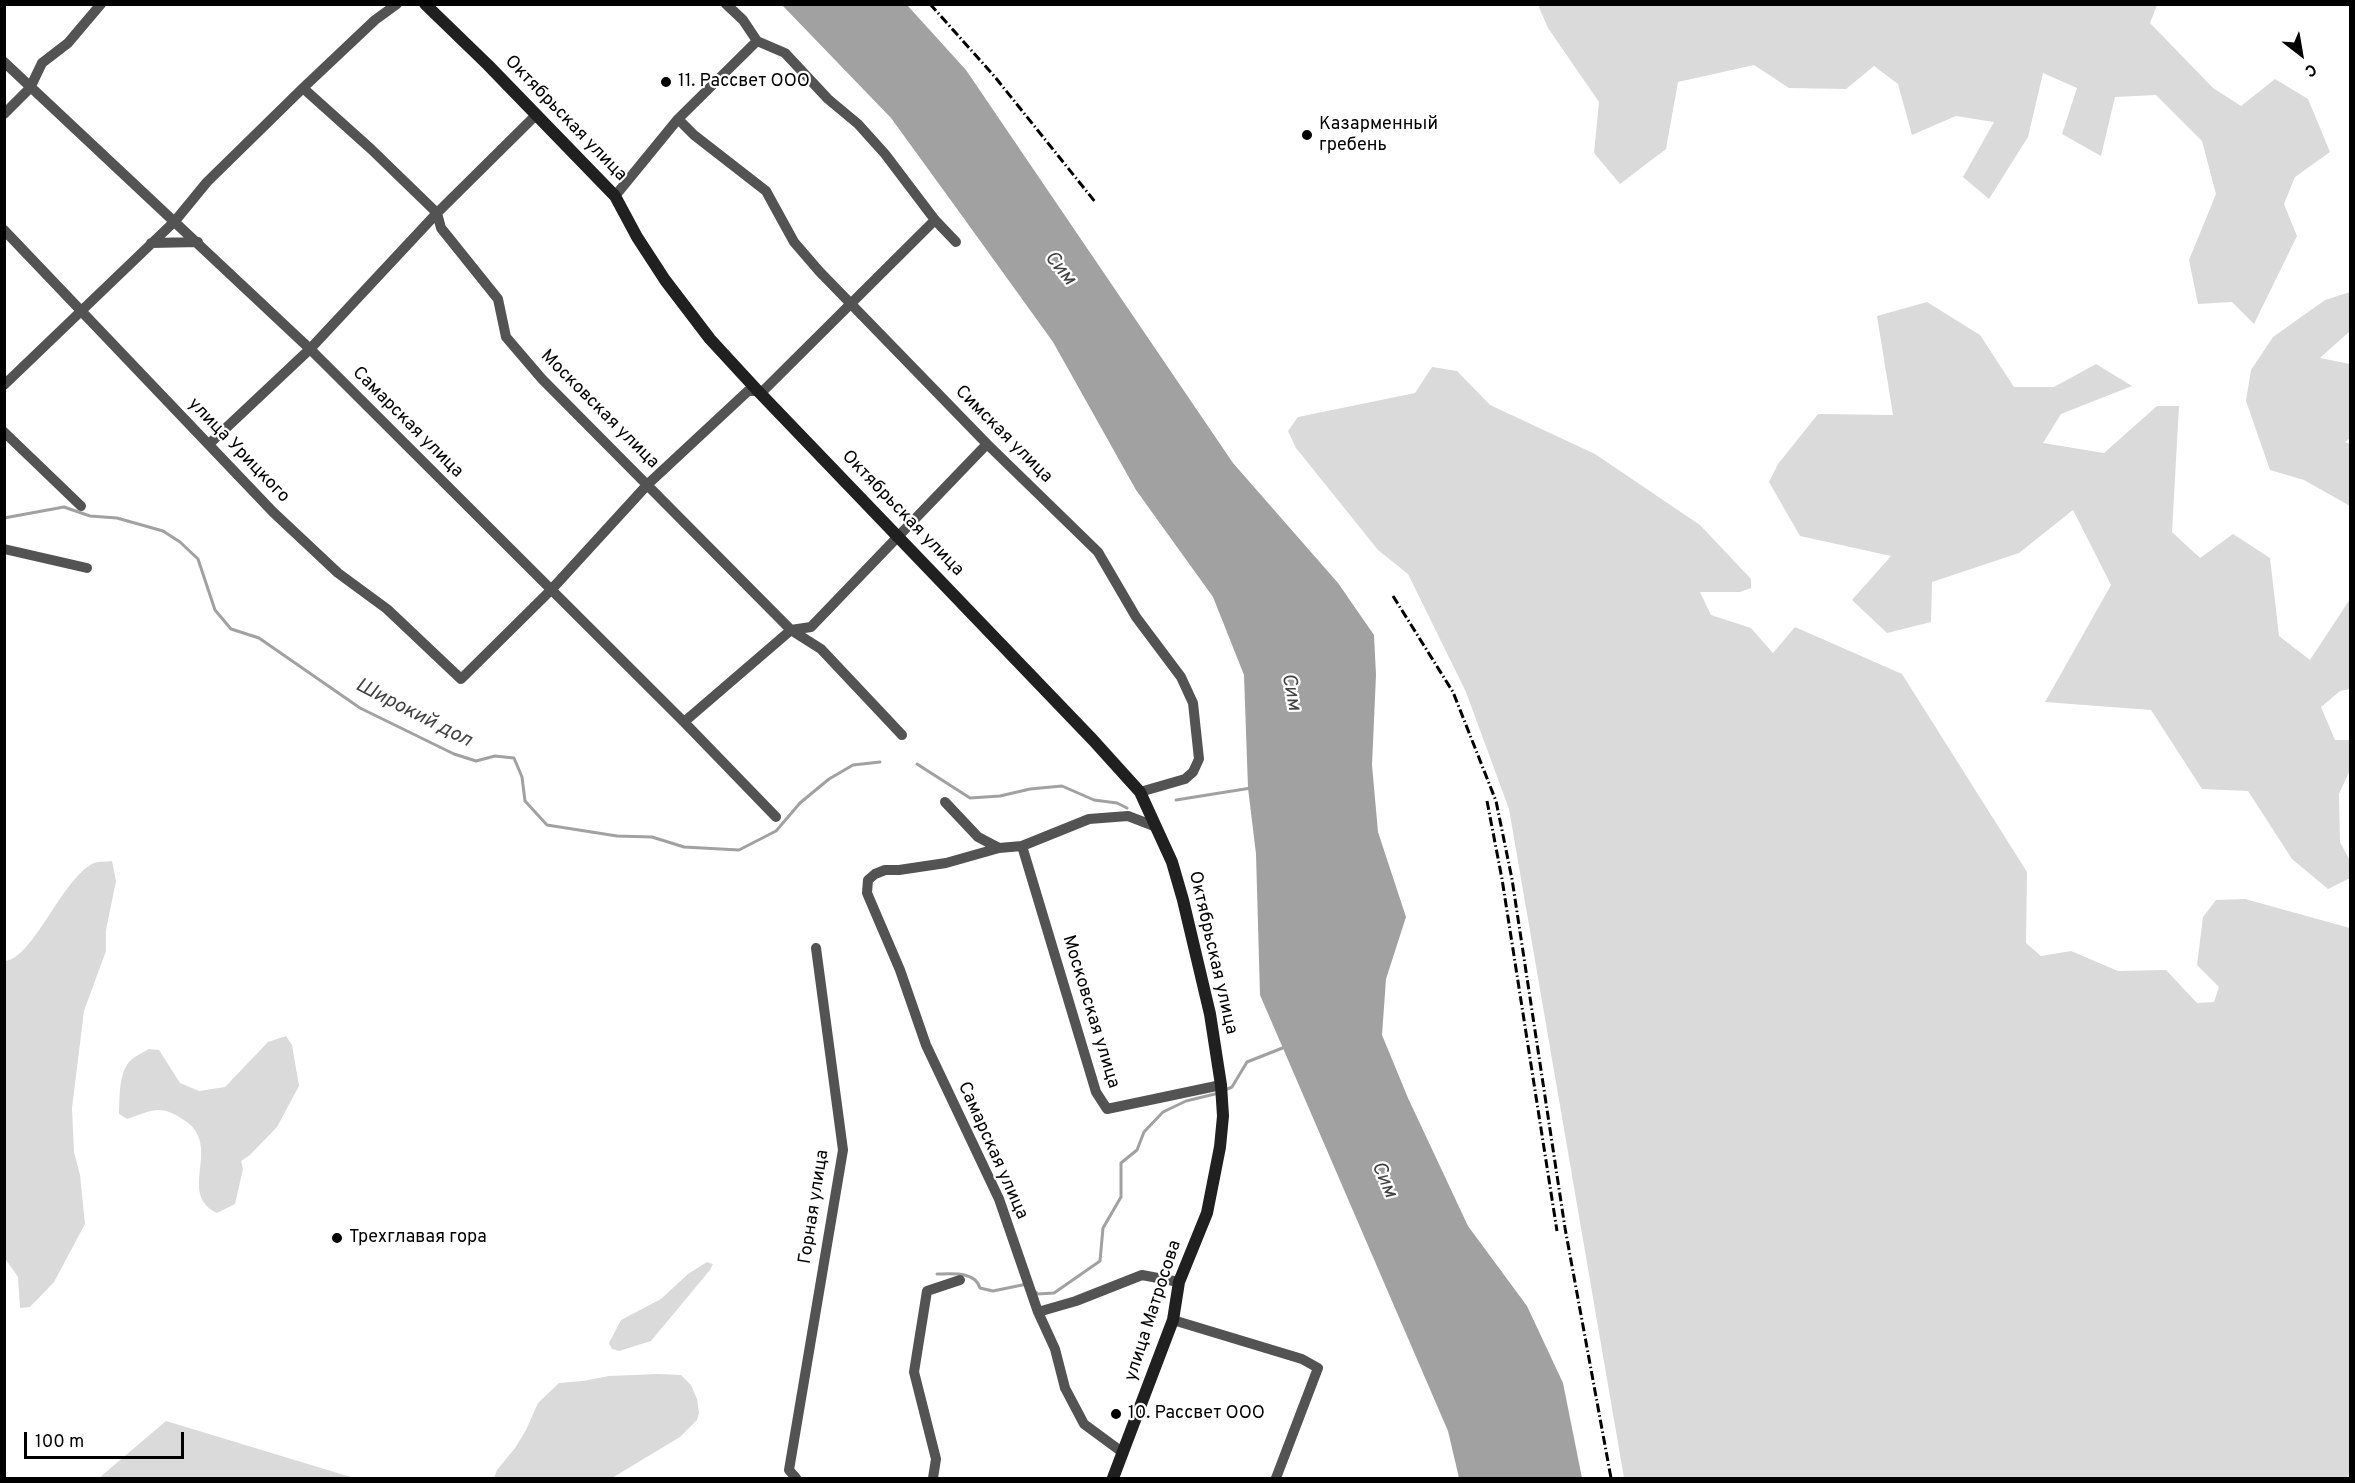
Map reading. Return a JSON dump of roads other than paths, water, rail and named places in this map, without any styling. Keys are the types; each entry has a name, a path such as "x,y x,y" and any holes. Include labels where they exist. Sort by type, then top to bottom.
{"main road":[{"name":"Октябрьская улица","path":"425,4 615,196 637,237 665,280 710,339 1140,792 1148,805 1154,826 1172,862 1183,900 1210,1014 1221,1084 1223,1116"},
{"name":"улица Матросова","path":"1113,1479 1173,1320 1179,1282 1207,1213 1220,1147 1223,1116"}],"street":[{"path":"90,17 96,4"},
{"path":"4,114 30,88 42,63 68,43 101,4"},
{"path":"4,385 176,221 207,182 303,88 375,20 397,4"},
{"path":"726,4 743,20 757,41 785,53 828,99 858,124 885,154 935,220 956,242"},
{"path":"615,196 678,119 757,41"},
{"name":"Самарская улица","path":"4,62 310,349 684,722 776,817"},
{"name":"Московская улица","path":"303,88 437,213 441,228 498,299 507,337 542,379 791,630 821,649 902,735"},
{"path":"209,444 310,349 437,213 536,115"},
{"name":"Симская улица","path":"678,119 694,135 766,191 794,242 819,271 987,444 1098,552 1136,617 1181,677 1193,703 1198,759 1193,772 1185,779 1140,792"},
{"path":"551,590 648,484 748,391 763,391 935,220"},
{"name":"улица Урицкого","path":"4,230 273,512 338,573 387,609 461,679 551,590"},
{"path":"151,243 198,242"},
{"path":"4,432 81,506"},
{"path":"684,722 791,630 811,627 987,444"},
{"path":"4,549 87,568"},
{"path":"945,802 978,837 999,848 1022,846 1089,819 1128,816 1154,826"},
{"name":"Московская улица","path":"1022,846 1096,1092 1107,1109 1221,1084"},
{"name":"Самарская улица","path":"999,848 946,863 885,870 868,880 867,893 900,970 926,1045 999,1199 1038,1312 1055,1349 1065,1388 1084,1424 1122,1452"},
{"name":"Горная улица","path":"792,1474 843,1150 816,948"},
{"path":"1038,1312 1076,1301 1142,1275 1179,1282"},
{"path":"933,1479 936,1459 914,1372 922,1310 927,1292 960,1280"},
{"path":"1173,1320 1302,1359 1318,1368 1276,1479"}],"water":[{"name":"Сим","path":"782,5 907,5 966,70 1233,463 1338,583 1374,635 1376,675 1372,765 1378,832 1406,917 1386,979 1382,1035 1408,1098 1468,1226 1527,1306 1563,1383 1582,1478 1459,1478 1448,1431 1260,995 1256,854 1248,788 1244,675 1213,597 1136,490 1053,342 891,118"}],"waterway":[{"name":"Широкий дол","path":"4,518 64,507 90,516 117,518 163,531 180,542 198,559 215,610 231,629 259,638 360,708 454,754 476,761 495,756 514,758 522,777 525,801 547,825 617,836 652,837 684,847 739,850 776,831 800,803 829,779 853,765 880,762"},
{"path":"917,764 970,798 1000,796 1030,789 1062,786 1094,800 1117,803 1127,808"},
{"path":"1176,800 1251,788"},
{"path":"1225,1090 1232,1087 1247,1062 1285,1047"},
{"path":"1036,1292 1037,1294 1054,1293 1100,1261 1103,1228 1121,1197 1121,1163 1137,1150 1144,1132 1163,1112 1186,1101 1219,1093"},
{"path":"937,1274 968,1276 980,1288 993,1291 1027,1284"}],"railway":[{"path":"930,4 995,77 1096,203"},
{"path":"1393,596 1453,692 1496,801 1512,879 1565,1228 1611,1478"},
{"path":"1487,801 1502,879 1557,1231"}],"place":[{"name":"11. Рассвет ООО","path":"666,82"},
{"name":"Казарменный гребень","path":"1307,135"},
{"name":"Трехглавая гора","path":"337,1238"},
{"name":"10. Рассвет ООО","path":"1116,1414"}]}
